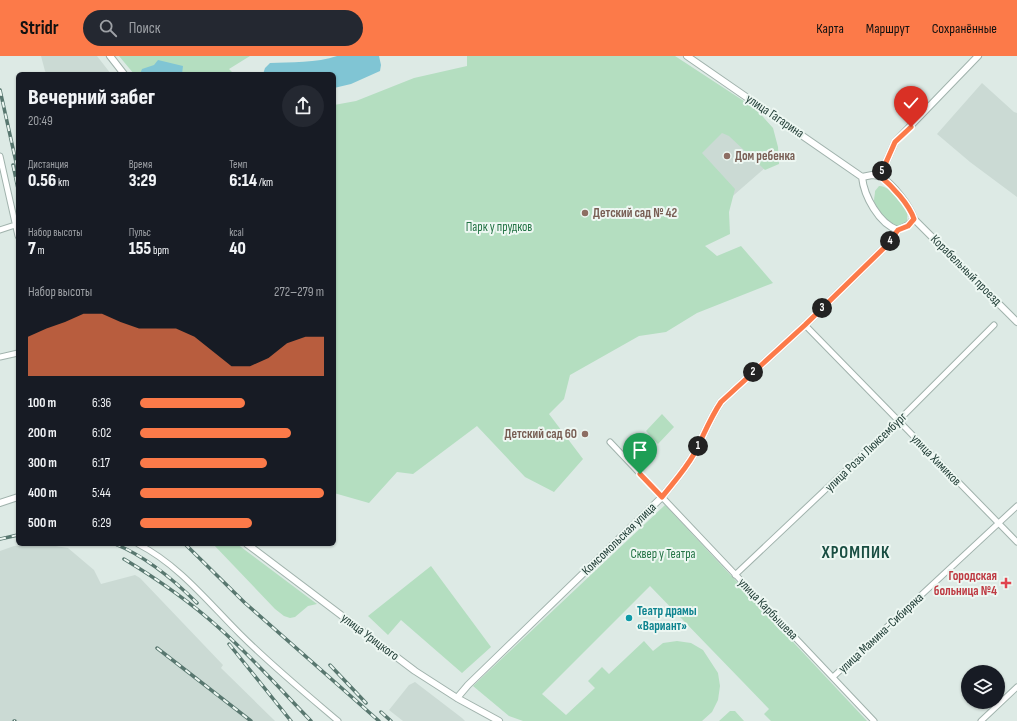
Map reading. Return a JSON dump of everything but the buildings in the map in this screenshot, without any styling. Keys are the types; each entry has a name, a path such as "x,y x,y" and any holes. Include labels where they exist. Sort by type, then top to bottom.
{"street":[{"path":"110,56 122,72"},
{"name":"улица Гагарина","path":"687,56 862,177"},
{"path":"898,230 892,228 885,221 868,199 863,188 862,177 872,175 880,176 895,142 978,56"},
{"path":"0,156 16,229"},
{"name":"Корабельный проезд","path":"880,176 892,186 912,213 914,219 1017,322"},
{"name":"Комсомольская улица","path":"457,698 468,685 662,497 693,455 721,402 805,325 886,246 898,230 908,226 914,219"},
{"path":"0,230 15,225"},
{"name":"улица Химиков","path":"805,325 1017,542"},
{"name":"улица Розы Люксембург","path":"735,575 898,421 994,325"},
{"path":"0,357 16,353"},
{"name":"улица Карбышева","path":"610,442 874,721"},
{"path":"0,503 16,498"},
{"name":"улица Мамина-Сибиряка","path":"833,677 1017,506"},
{"path":"141,546 158,556 176,570 260,653 338,721"},
{"name":"улица Урицкого","path":"250,546 410,668 457,698 499,721"},
{"path":"981,721 1017,687"}],"shaded area":[{"path":"41,56 97,56 109,72 46,72"},
{"path":"982,83 1017,113 1017,197 970,162 937,134"},
{"name":"Дом ребенка","path":"729,108 781,154 719,208 674,158"},
{"path":"14,546 56,546 68,548 94,570 101,584 135,575 140,578 223,665 221,668 275,721 0,721 0,551"},
{"path":"415,682 465,721 403,721 389,710 409,685"}],"green space":[{"path":"119,56 250,56 229,69 232,72 132,72"},
{"name":"Парк у прудков","path":"467,56 675,56 756,109 773,128 778,147 779,164 765,170 729,136 722,133 702,153 735,189 729,212 730,234 705,246 717,256 741,246 773,283 697,313 666,332 639,336 570,375 564,399 549,414 583,459 554,492 525,477 477,426 413,474 397,472 369,503 336,494 336,105 356,101 414,78 467,66"},
{"path":"879,186 883,186 891,191 905,208 907,212 907,221 902,225 898,227 893,226 886,220 877,207 874,200 875,191"},
{"path":"662,414 674,427 658,444 646,431"},
{"name":"Сквер у Театра","path":"665,505 867,721 771,721 764,714 769,709 650,586 542,694 566,715 595,688 588,681 602,667 609,674 644,641 653,651 663,643 677,641 691,643 703,650 718,673 720,686 718,700 712,712 702,721 523,721 509,716 473,686"},
{"path":"215,546 240,546 317,604 308,606 295,617 290,618 284,616 275,609"},
{"path":"431,566 491,647 462,673 401,620 388,635 368,616"},
{"path":"730,711 735,711 744,721 719,721"}],"water":[{"path":"337,56 379,56 381,65 380,71 351,84 336,88 336,72 264,72 265,68 270,63 312,61"},
{"path":"158,60 183,66 182,72 141,72 142,69 154,65"}],"railway":[{"path":"0,90 16,162"},
{"path":"13,165 16,179"},
{"path":"0,539 16,535"},
{"path":"120,546 138,555 159,569 179,585 197,603"},
{"path":"187,546 245,603 379,721"},
{"path":"124,559 149,574 207,617 242,649 311,721"},
{"path":"229,644 291,721"},
{"path":"157,648 251,721"},
{"path":"330,665 366,703"},
{"path":"381,712 391,721"}],"place":[{"name":"Дом ребенка","path":"727,156"},
{"name":"Детский сад № 42","path":"585,213"},
{"name":"Детский сад 60","path":"585,434"},
{"name":"Городская больница №4","path":"1006,583"},
{"name":"Театр драмы «Вариант»","path":"629,618"}],"district":[{"name":"ХРОМПИК","path":"856,553"}],"route":[{"path":"640,474 662,497 693,455 721,402 805,325 886,246 898,230 908,226 914,219 912,213 892,186 880,176 895,142 911,127"}]}
